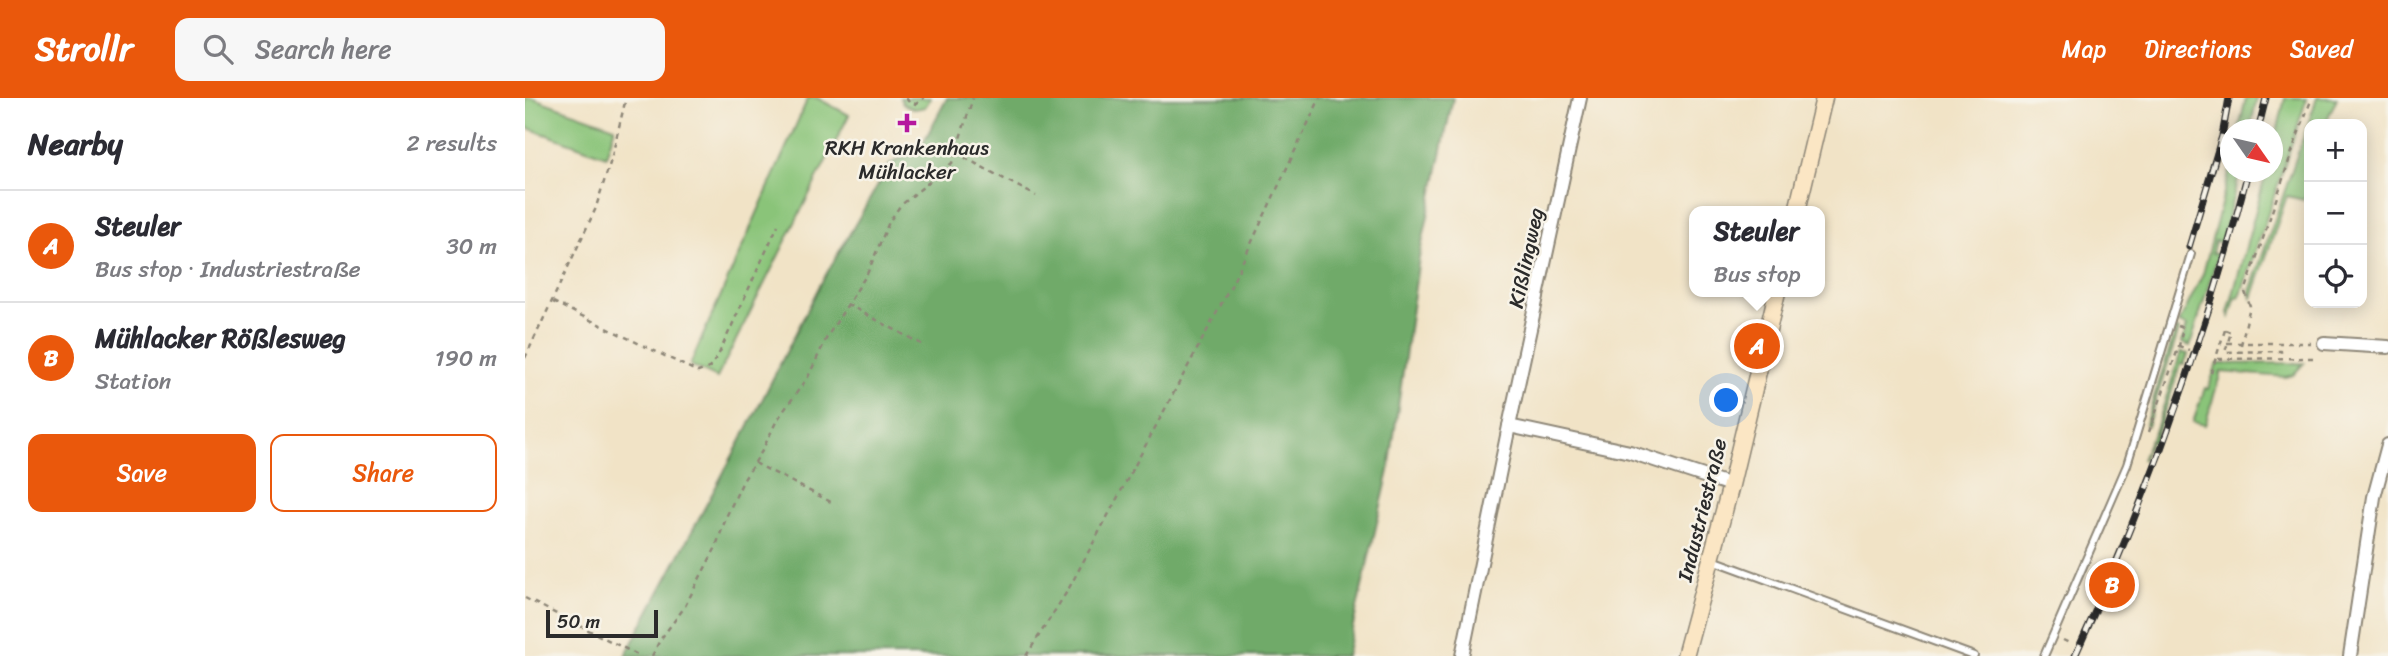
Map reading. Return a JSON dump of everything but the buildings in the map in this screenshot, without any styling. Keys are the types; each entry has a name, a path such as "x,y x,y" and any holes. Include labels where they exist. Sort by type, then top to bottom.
{"street":[{"name":"Kißlingweg","path":"1462,656 1580,98"},
{"path":"1798,206 1824,98"},
{"name":"Industriestraße","path":"1685,656 1731,485 1776,297"},
{"path":"2324,343 2388,347"},
{"path":"1509,426 1630,452 1731,485"},
{"path":"2350,656 2374,497 2387,448"}],"lane":[{"path":"2044,656 2127,466 2191,254"},
{"path":"1712,559 1974,656"}],"path":[{"path":"525,358 594,210 611,160 626,98"},
{"path":"906,98 916,104 924,98"},
{"path":"652,656 660,640 684,608 715,550 743,481 777,420 808,377 827,337 867,274 889,222 900,206 952,163 972,98"},
{"path":"1026,656 1068,590 1231,286 1320,98"},
{"path":"2241,345 2250,306 2245,292 2312,98"},
{"path":"956,153 1036,197"},
{"path":"552,302 698,372 709,368 717,358 778,225"},
{"path":"848,304 925,346"},
{"path":"2211,373 2225,330 2231,332 2225,352 2281,351 2281,359"},
{"path":"2152,427 2182,331"},
{"path":"2227,343 2324,343"},
{"path":"2179,346 2189,350"},
{"path":"2218,359 2314,358"},
{"path":"755,463 834,503"},
{"path":"525,598 640,656"}],"green space":[{"path":"525,98 533,98 615,127 606,156 525,127"},
{"path":"808,98 817,98 849,115 717,378 690,365"},
{"path":"900,98 931,98 925,107 915,109 903,104"},
{"path":"947,98 1453,98 1419,258 1389,471 1346,656 625,656 755,414 820,285 890,164 921,147"},
{"path":"2246,98 2257,98 2252,119 2241,119"},
{"path":"2285,98 2307,98 2283,169 2283,119 2280,119"},
{"path":"2317,98 2337,98 2327,119 2310,119"},
{"path":"2304,135 2304,200 2287,196 2252,298 2250,291"},
{"path":"2227,182 2237,182 2221,242 2215,241 2212,253 2218,255 2190,346 2182,343 2187,326 2179,323 2203,274"},
{"path":"2279,182 2242,291 2235,299 2230,317 2228,313 2263,184"},
{"path":"2176,329 2179,330 2147,426 2145,425"},
{"path":"2181,352 2188,354 2184,364 2181,364 2154,442 2151,440"},
{"path":"2304,363 2293,375 2286,377 2221,372 2205,425 2193,422 2217,364"}],"railway":[{"path":"2189,247 2222,136 2229,98"},
{"path":"2261,119 2266,98"},
{"path":"2075,656 2126,538 2172,418 2213,296 2245,182"}],"place":[{"name":"RKH Krankenhaus Mühlacker","path":"907,123"},
{"name":"Steuler","path":"1757,346"},
{"name":"Mühlacker Rößlesweg","path":"2112,585"}]}
